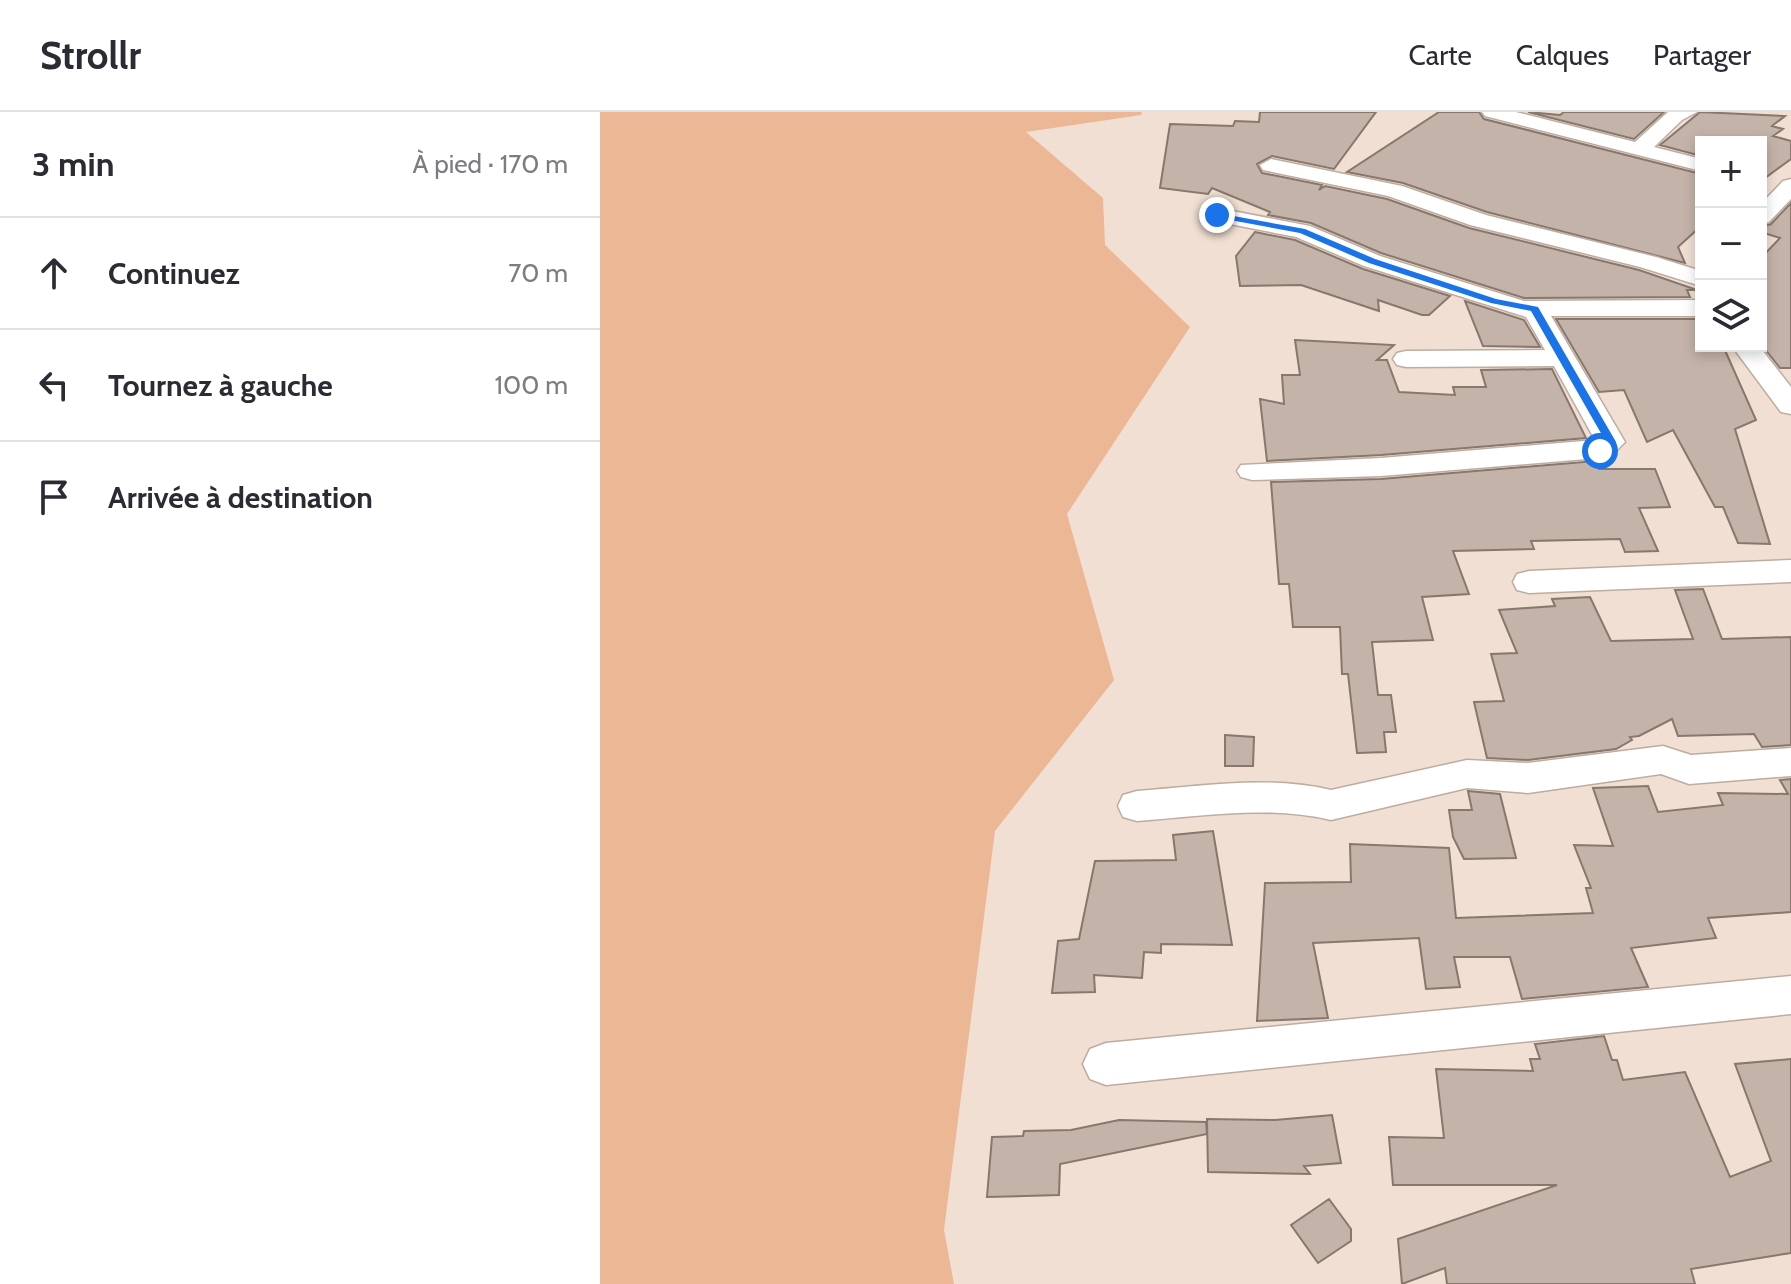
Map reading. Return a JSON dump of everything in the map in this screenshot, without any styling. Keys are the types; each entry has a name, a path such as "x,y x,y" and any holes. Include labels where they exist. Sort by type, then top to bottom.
{"street":[{"path":"1492,112 1695,163"},
{"path":"1640,148 1675,116 1687,112"},
{"path":"1271,165 1404,193 1478,220 1648,262 1695,277"},
{"path":"1767,182 1790,188"},
{"path":"1767,211 1790,188"},
{"path":"1217,215 1302,231 1400,270 1494,301 1534,309 1695,308"},
{"path":"1252,471 1381,467 1600,451 1611,442 1534,309"},
{"path":"1750,352 1791,406"},
{"path":"1406,359 1562,358"},
{"path":"1529,582 1791,571"},
{"path":"1137,806 1263,798 1309,798 1331,805 1467,774 1528,778 1663,760 1689,770 1791,762"},
{"path":"1106,1064 1791,995"}],"shaded area":[{"path":"600,112 1142,112 1141,115 1026,132 1103,198 1105,245 1190,327 1067,514 1114,680 995,831 944,1230 954,1284 600,1284"}],"building":[{"path":"1260,112 1376,112 1334,169 1272,156 1257,164 1262,173 1322,185 1319,190 1325,186 1387,199 1469,228 1639,270 1695,290 1687,290 1690,297 1524,298 1381,253 1311,223 1268,215 1270,212 1212,188 1208,194 1160,188 1170,124 1233,126 1235,121 1259,122"},
{"path":"1439,112 1479,112 1484,119 1695,172 1695,231 1678,247 1685,263 1487,212 1403,183 1347,172"},
{"path":"1528,112 1560,115 1564,112 1664,112 1634,139"},
{"path":"1700,112 1785,116 1772,126 1783,129 1773,136 1791,141 1791,159 1767,177 1767,136 1695,136 1695,154 1660,145"},
{"path":"1791,203 1791,368 1780,368 1767,352 1767,252 1780,238 1767,234 1767,225"},
{"path":"1255,232 1295,240 1363,269 1450,296 1429,315 1422,315 1378,300 1379,311 1301,285 1240,286 1236,256"},
{"path":"1465,301 1524,320 1540,347 1483,346"},
{"path":"1556,319 1695,319 1695,352 1726,352 1756,420 1735,429 1770,544 1738,543 1723,507 1715,507 1673,430 1647,442 1624,390 1599,392"},
{"path":"1295,340 1394,345 1377,360 1387,360 1399,392 1455,395 1453,387 1486,387 1481,370 1552,369 1586,438 1267,461 1260,399 1284,404 1282,375 1300,375"},
{"path":"1596,461 1599,469 1655,469 1670,507 1639,508 1658,551 1625,552 1620,539 1531,541 1534,549 1453,551 1469,594 1422,597 1433,640 1372,642 1378,695 1391,695 1396,732 1384,732 1386,752 1357,753 1348,674 1342,674 1340,627 1293,627 1289,584 1279,584 1271,482 1381,479"},
{"path":"1703,589 1722,639 1791,637 1791,745 1762,747 1754,734 1678,736 1672,719 1639,736 1630,737 1632,740 1616,749 1528,760 1487,758 1474,702 1504,701 1491,654 1517,653 1499,610 1555,606 1552,599 1590,597 1611,641 1693,639 1675,590"},
{"path":"1225,735 1254,737 1253,766 1225,766"},
{"path":"1791,779 1791,912 1708,918 1716,938 1631,948 1648,987 1522,999 1510,957 1454,957 1460,987 1426,989 1419,938 1313,943 1328,1018 1257,1021 1265,883 1351,882 1350,844 1449,848 1456,918 1593,913 1586,888 1591,888 1574,845 1613,846 1593,788 1648,786 1658,812 1723,805 1718,793 1788,794 1780,780"},
{"path":"1468,791 1500,794 1516,858 1464,859 1453,837 1449,810 1472,810"},
{"path":"1213,831 1232,945 1161,944 1161,953 1144,952 1142,978 1094,975 1095,992 1052,993 1058,941 1079,939 1095,861 1176,860 1173,835"},
{"path":"1604,1036 1612,1060 1617,1060 1623,1080 1685,1072 1730,1177 1771,1161 1735,1064 1791,1059 1791,1253 1691,1269 1695,1284 1447,1284 1445,1268 1402,1284 1398,1239 1557,1185 1393,1185 1389,1137 1444,1138 1436,1069 1533,1071 1530,1059 1540,1059 1535,1044"},
{"path":"1332,1115 1341,1163 1304,1166 1310,1174 1208,1172 1207,1119 1275,1120"},
{"path":"1119,1120 1206,1122 1207,1134 1060,1164 1059,1195 987,1197 992,1137 1023,1136 1024,1131 1071,1130"},
{"path":"1329,1199 1351,1229 1351,1241 1318,1263 1291,1225"}],"route":[{"path":"1217,215 1302,231 1372,261 1428,280 1522,309 1534,309 1611,442 1600,451"}]}
